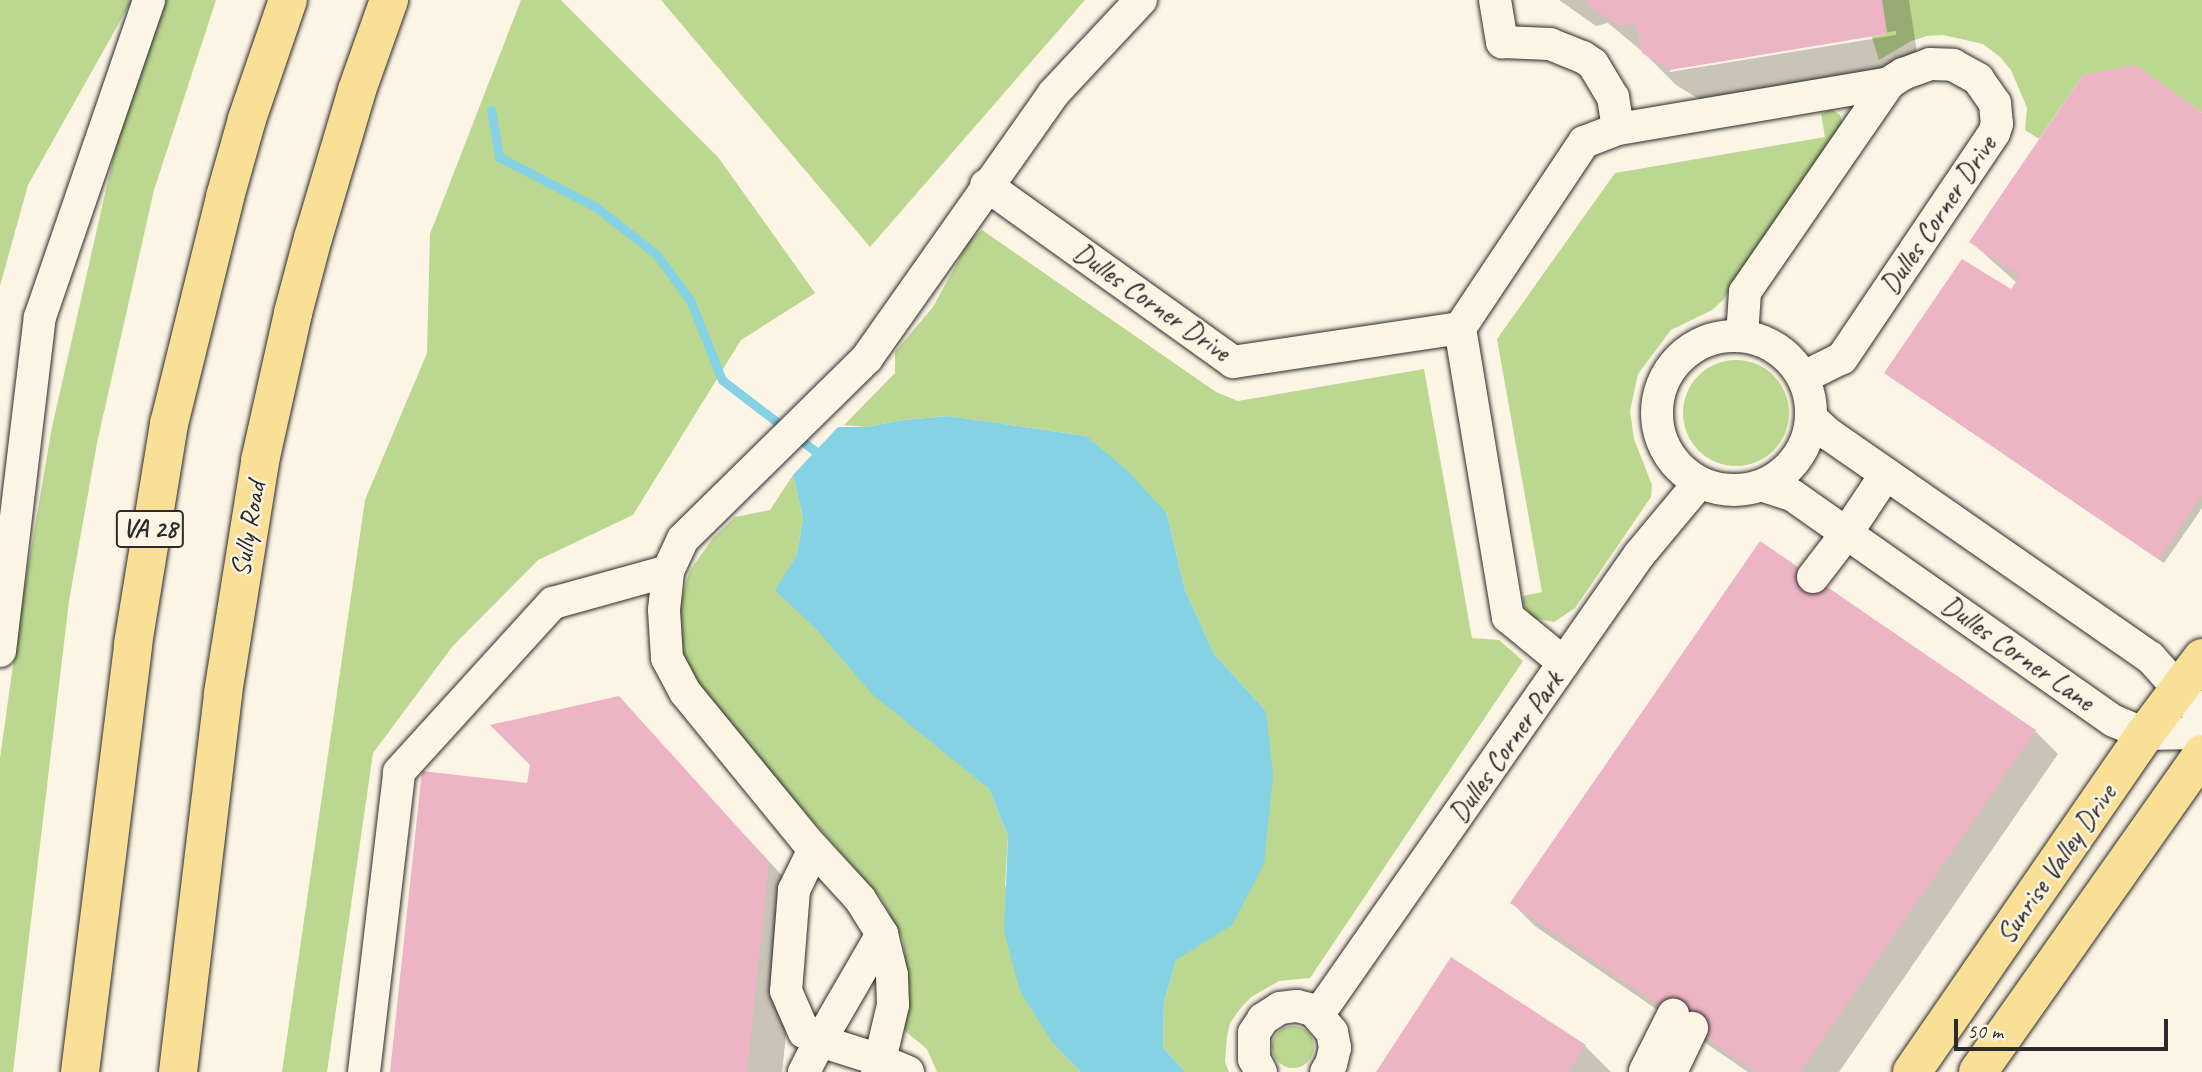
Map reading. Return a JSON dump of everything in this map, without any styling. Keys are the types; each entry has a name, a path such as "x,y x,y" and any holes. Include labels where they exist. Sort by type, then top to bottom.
{"main road":[{"name":"VA 28","path":"80,1072 132,644 169,424 225,197 247,119 288,0"},
{"name":"Sully Road","path":"178,1072 214,757 234,612 260,461 287,337 313,238 357,90 389,0"},
{"name":"Sunrise Valley Drive","path":"1912,1072 2145,734 2191,702 2202,657"},
{"name":"Sunrise Valley Drive","path":"1978,1072 2202,754"}],"lane":[{"path":"0,651 40,317 149,0"},
{"path":"814,849 794,890 786,991 804,1032 888,1068 893,1005 892,975 882,934 860,899 814,849 685,692 667,658 664,610 668,571 683,539 867,358 986,185 1053,94 1140,0"},
{"path":"1494,0 1502,42 1550,44 1583,57 1593,64 1613,97 1618,129"},
{"name":"Dulles Corner Drive","path":"1742,336 1745,292 1889,83 1903,74 1930,64 1953,65 1978,79 1995,103 1997,124 1994,133 1842,358 1804,377"},
{"name":"Dulles Corner Drive","path":"986,185 1233,362 1460,328 1584,142 1618,129 1889,83"},
{"path":"1460,328 1508,617 1564,663"},
{"path":"1742,336 1767,343 1788,357 1804,377 1811,398 1812,419 1798,460 1764,486 1742,491 1720,490 1699,483 1678,467 1663,444 1657,419 1659,392 1671,368 1691,349 1715,338 1742,336"},
{"path":"1812,419 1830,435 2150,657 2191,702"},
{"path":"1813,577 1886,474"},
{"name":"Dulles Corner Park","path":"1318,1015 1639,555 1699,483"},
{"name":"Dulles Corner Lane","path":"1764,486 1792,495 2114,721 2145,734 2202,733"},
{"path":"364,1072 399,772 553,603 668,571"},
{"path":"804,1072 882,934"},
{"path":"1261,1072 1254,1059 1254,1033 1263,1019 1280,1008 1297,1006 1318,1015 1332,1032 1335,1048 1331,1064 1325,1072"},
{"path":"1656,1072 1683,1022"}],"green space":[{"path":"0,0 132,0 28,185 0,286"},
{"path":"149,0 216,0 154,190 97,443 69,601 13,1072 0,1072 0,758 21,608 52,427"},
{"path":"521,0 561,0 718,157 815,293 741,340 633,515 538,560 452,647 373,753 327,1072 282,1072 365,500 427,353 430,234"},
{"path":"661,0 1085,0 870,247"},
{"path":"1882,0 2202,0 2202,113 2135,66 2083,75 2039,139 2025,130 2027,108 2011,70 1983,44 1943,35 1927,36 1911,41 1879,60 1872,37 1887,34"},
{"path":"1831,109 1840,115 1843,124 1839,134 1723,300 1712,310 1671,330 1638,374 1630,411 1634,439 1652,485 1651,497 1575,608 1554,622 1533,618 1523,604 1523,596 1542,592 1497,339 1615,173 1825,137 1821,114"},
{"path":"982,230 1216,392 1238,401 1424,369 1472,638 1499,640 1523,661 1310,978 1279,981 1251,997 1240,1009 1230,1023 1227,1037 1225,1062 1229,1072 1185,1072 1163,1047 1164,1002 1176,960 1266,711 1214,654 1185,590 1167,514 1086,436 949,416 866,427 844,425 895,373 895,352 933,307 969,241"},
{"path":"1736,360 1756,364 1774,375 1785,393 1789,413 1785,433 1774,451 1756,462 1736,466 1716,462 1698,451 1687,433 1683,413 1687,393 1698,375 1716,364"},
{"path":"793,475 803,518 797,555 776,590 932,741 989,789 1008,836 1005,885 1054,1045 1081,1072 937,1072 927,1049 900,1027 908,981 903,940 882,899 695,687 681,656 679,609 689,572 713,538 735,517 770,510"},
{"path":"1293,1026 1308,1032 1314,1047 1308,1062 1293,1068 1278,1062 1272,1047 1278,1032"}],"water":[{"path":"949,416 1086,436 1128,471 1167,514 1185,590 1214,654 1266,711 1273,775 1264,864 1232,925 1176,960 1164,1002 1163,1047 1185,1072 1081,1072 1054,1045 1020,991 1004,931 1008,836 989,789 872,694 817,630 775,590 797,555 803,518 793,475 838,427 866,427"}],"building":[{"path":"1587,0 1882,0 1887,34 1670,70 1642,53 1636,23 1620,26 1588,5"},
{"path":"2135,65 2202,113 2202,495 2158,559 1884,373 1962,259 2011,289 2020,276 1969,242 2083,75"},
{"path":"1760,541 2036,730 1800,1072 1756,1072 1510,903"},
{"path":"619,696 769,862 747,1072 390,1072 422,771 527,783 530,765 490,725"},
{"path":"1451,957 1586,1045 1568,1072 1376,1072"}],"waterway":[{"path":"491,110 499,157 596,207 657,255 690,300 722,380 786,429"},
{"path":"797,437 815,451"}]}
